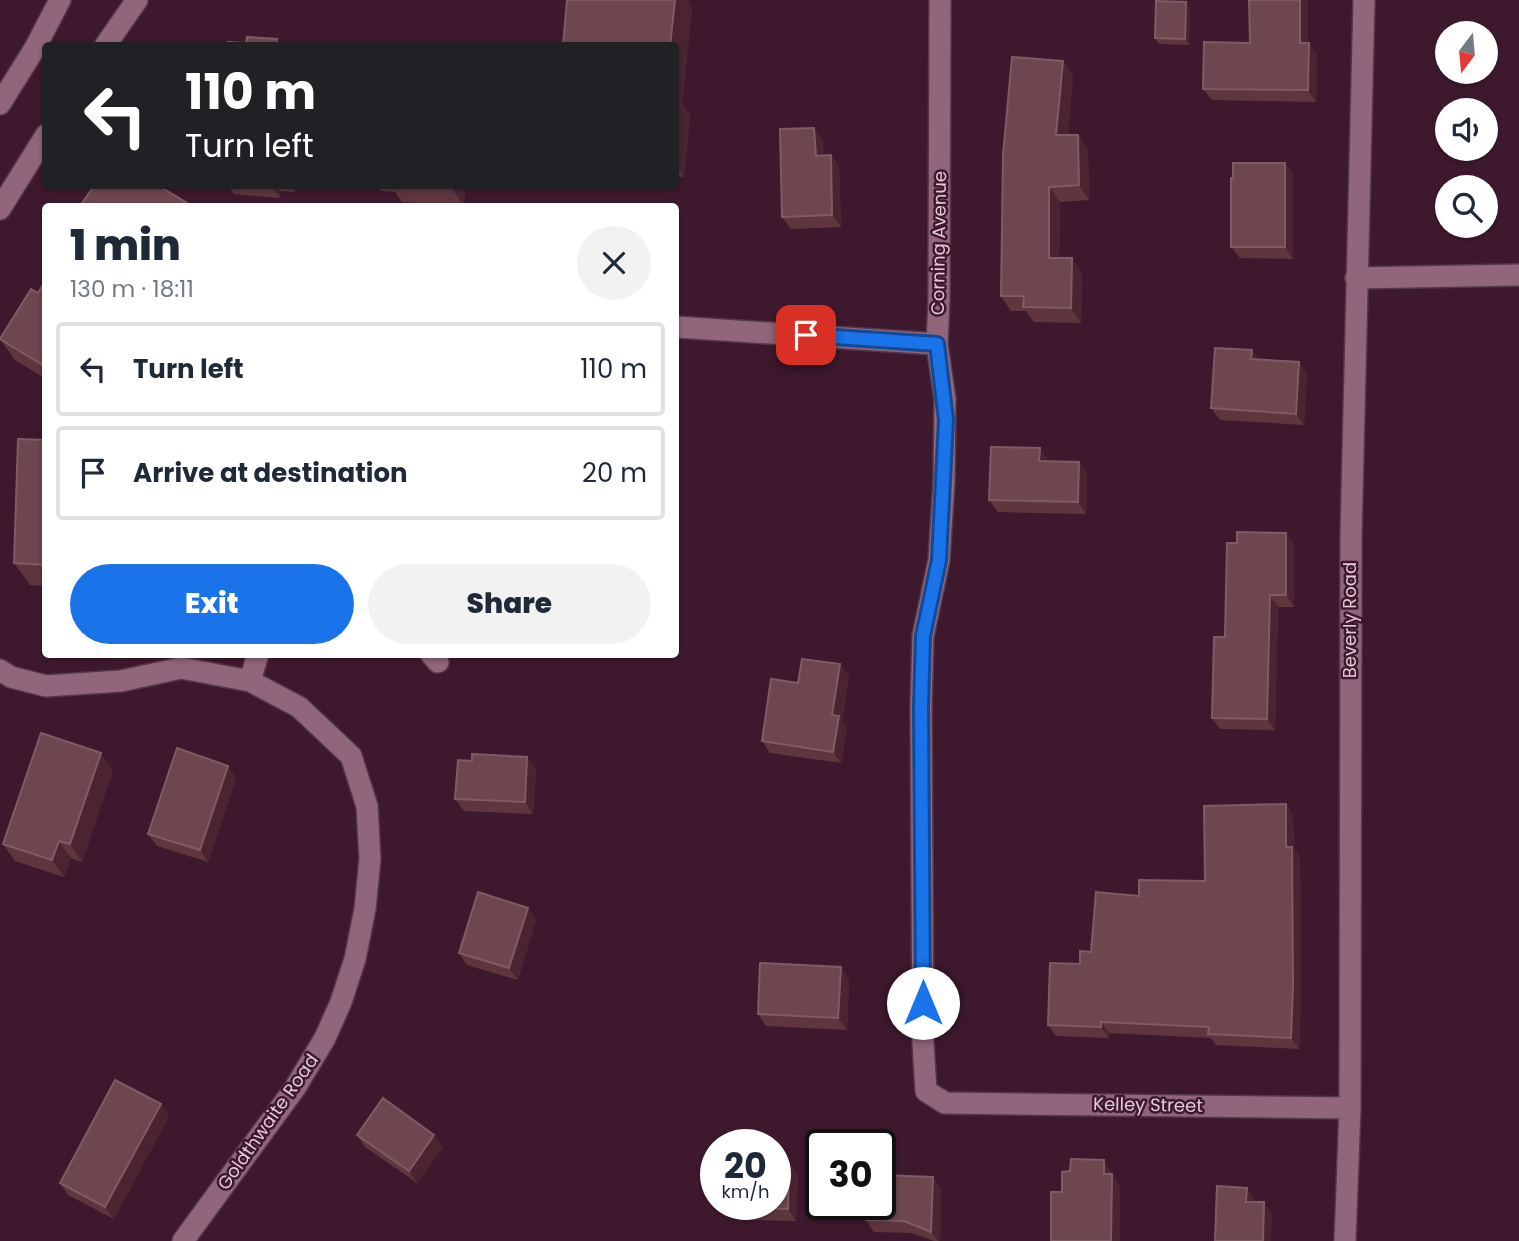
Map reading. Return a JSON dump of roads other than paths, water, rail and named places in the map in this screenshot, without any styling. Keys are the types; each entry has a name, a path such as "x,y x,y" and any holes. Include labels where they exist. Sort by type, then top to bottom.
{"street":[{"path":"0,104 60,0"},
{"name":"Corning Avenue","path":"940,0 937,344 946,420 939,560 923,636 921,706 923,1042 926,1091 946,1103"},
{"name":"Beverly Road","path":"1345,1241 1350,1108 1350,576 1364,0"},
{"path":"107,42 132,2"},
{"path":"0,209 42,141"},
{"path":"1356,278 1519,275"},
{"path":"679,327 937,344"},
{"path":"250,681 257,658"},
{"name":"Goldthwaite Road","path":"0,670 11,677 46,686 121,681 181,668 250,681 299,707 351,756 367,806 370,859 365,909 355,959 325,1038 295,1088 183,1241"},
{"name":"Kelley Street","path":"946,1103 1350,1108"}]}
